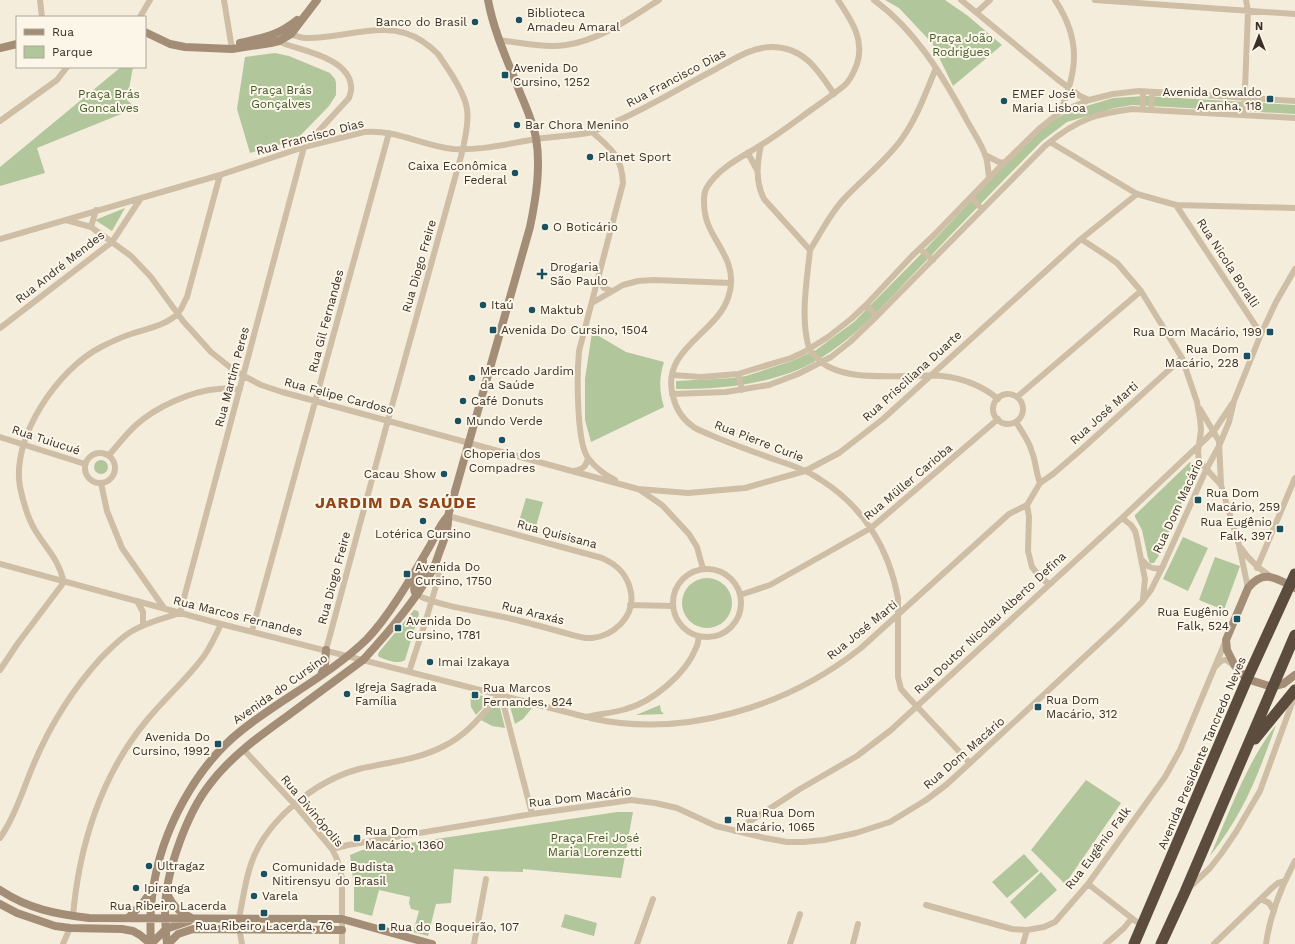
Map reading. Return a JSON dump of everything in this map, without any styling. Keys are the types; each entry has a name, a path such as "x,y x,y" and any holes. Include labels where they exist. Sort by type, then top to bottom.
{"highway":[{"name":"Avenida Presidente Tancredo Neves","path":"1134,944 1247,679 1292,587 1295,574"},
{"path":"1161,944 1185,892 1295,635"},
{"path":"1246,751 1295,690"}],"main road":[{"path":"146,32 170,44 185,47 230,47 291,34 317,0"},
{"name":"Avenida do Cursino","path":"151,944 150,918 156,874 168,831 196,781 216,755 242,730 348,656 377,628 393,606 448,516 530,227 535,202 537,171 536,139 526,106 499,40 490,12 488,0"},
{"path":"278,36 305,14"},
{"path":"0,48 16,44"},
{"name":"Avenida do Cursino","path":"167,944 165,918 170,876 181,838 194,810 210,784 259,736 363,660 417,594 433,569 447,531 449,523 448,516"},
{"path":"417,594 414,591 414,588 421,572 423,558"},
{"path":"1248,588 1258,579 1270,576 1292,587"},
{"name":"Rua Eugênio Falk","path":"1226,640 1248,588"},
{"path":"1226,640 1227,650 1235,666 1247,679 1272,687 1283,684 1295,675"},
{"path":"321,675 326,660 326,650"},
{"path":"128,918 142,904 153,889"},
{"name":"Rua Ribeiro Lacerda","path":"0,890 12,898 32,907 73,916 89,918 342,919 432,944"},
{"path":"167,892 175,907 182,913 194,918"},
{"name":"Rua Ribeiro Lacerda","path":"1,906 44,923 70,928 133,931 151,944"},
{"path":"151,944 166,929 194,918"},
{"name":"Rua Ribeiro Lacerda","path":"167,944 178,934 193,929 239,928 342,930"}],"street":[{"path":"40,0 42,16"},
{"path":"141,16 150,0"},
{"path":"224,0 230,47"},
{"path":"499,40 566,45 591,38 613,29 659,0"},
{"name":"Rua Pierre Curie","path":"838,0 849,17 857,33 860,44 855,69 852,76 846,84 834,94 761,145 716,174 706,189 704,195 704,207 707,224 727,261 732,278 728,299 722,312 678,359 672,375 671,390 679,413 695,428 805,471 827,484 849,501 860,513 884,549 893,573 898,598 897,669 898,681 901,689 970,763"},
{"path":"874,0 883,6 904,26 921,46 936,68 953,95 985,155 989,178"},
{"path":"961,0 1080,96 1089,100"},
{"path":"977,12 990,0"},
{"path":"1055,0 1063,12 1072,39 1074,58 1073,73 1060,112"},
{"path":"1095,0 1151,2 1295,14"},
{"path":"1244,115 1248,11 1246,0"},
{"name":"Rua Diogo Freire","path":"291,34 304,38 334,37 381,30 391,30 410,34 429,46 437,54 460,88 468,112 468,125 463,149 326,650"},
{"path":"278,36 285,44 339,64 351,81 352,87 349,98 304,147"},
{"path":"308,52 308,45 315,38"},
{"name":"Rua Francisco Dias","path":"0,239 220,175 304,147 364,132 374,131 389,133 440,146 463,149 488,147 592,132 631,115 746,53 771,47 784,48 798,52 810,61 834,94"},
{"path":"0,121 57,80 66,68"},
{"path":"936,68 912,123 902,139 890,154 842,201 829,218 810,250 806,288 805,319 809,349 820,363 846,374 943,376 965,381 986,390 998,399"},
{"path":"672,375 701,377 738,374 791,358 809,349 845,323 866,305 1004,163 1040,128 1060,112 1089,100 1113,94 1143,92 1295,101"},
{"path":"1142,109 1143,92"},
{"path":"1151,109 1152,92"},
{"path":"672,394 726,392 768,385 798,374 831,357 850,342 877,316 1050,142 1060,134 1090,118 1111,112 1132,109 1151,109 1295,118"},
{"path":"592,132 617,156 622,172 623,183 579,351 580,434 588,458 602,472 623,485"},
{"name":"Rua Gil Fernandes","path":"252,631 389,133"},
{"path":"1050,142 1137,194 1176,205 1295,208"},
{"path":"761,145 757,170 757,179 760,190 764,198 810,250"},
{"name":"Rua Martim Peres","path":"180,612 304,147"},
{"path":"747,153 757,170"},
{"path":"985,155 1004,163"},
{"path":"0,670 18,643 64,582 57,562 34,528 24,505 20,487 19,473 21,456 31,425 38,410 61,380 85,358 99,348 117,339 152,328 170,320 178,313 187,297 220,175"},
{"name":"Rua Prisciliana Duarte","path":"663,492 688,493 744,488 805,471 839,453 883,419 1081,239 1137,194"},
{"name":"Rua André Mendes","path":"0,328 112,242 141,198"},
{"path":"971,198 982,209"},
{"name":"Rua Nicola Boralli","path":"1176,205 1261,334"},
{"path":"91,227 96,210"},
{"name":"Rua Felipe Cardoso","path":"66,220 91,227 131,256 146,272 211,352 231,368 261,385 638,489 663,492"},
{"path":"1081,239 1116,263 1141,291 1182,358 1197,402 1201,430 1198,452 1199,461 1221,485"},
{"path":"920,249 933,260"},
{"name":"Rua Dom Macário","path":"332,849 532,814 631,800 677,808 709,824 787,842 824,840 856,833 890,822 926,800 946,785 1142,602 1151,590 1206,470 1219,446 1229,422 1234,401 1261,334 1276,302 1295,269"},
{"path":"598,278 604,288 612,291"},
{"path":"592,303 623,285 638,281 731,283"},
{"path":"1017,397 1141,291"},
{"path":"866,305 877,316"},
{"name":"Rua José Marti","path":"1040,483 1082,449 1182,358"},
{"path":"738,374 742,390"},
{"path":"109,455 137,424 154,412 171,403 201,392 217,389 240,389"},
{"path":"1009,394 1017,397 1022,404 1022,416 1016,422 1006,424 995,416 994,407 998,399 1001,397 1009,394"},
{"name":"Rua Doutor Nicolau Alberto Defina","path":"735,831 800,789 857,756 891,730 1122,518 1214,431 1234,401"},
{"path":"1197,402 1219,441 1221,485 1239,545 1248,588"},
{"name":"Rua Müller Carioba","path":"740,595 770,585 871,528 998,419"},
{"path":"1016,422 1028,441 1033,454 1036,474 1040,483 1027,505 1029,517 1028,551 1032,567 1041,578 1049,584"},
{"name":"Rua Tuiucué","path":"0,436 86,464"},
{"path":"102,452 109,455 115,462 115,472 110,480 101,483 91,480 85,470 89,457 95,453 102,452"},
{"path":"571,471 584,468 587,464 588,458"},
{"path":"1257,568 1295,478"},
{"path":"101,483 107,511 122,548 164,608"},
{"name":"Rua Felipe Cardoso","path":"638,489 662,504 689,534 696,547 703,569"},
{"path":"662,504 663,492"},
{"name":"Rua José Marti","path":"586,717 637,723 658,724 685,722 729,713 768,701 798,688 844,661 898,615 1009,514 1027,505"},
{"name":"Rua Quisisana","path":"448,516 602,558 611,562 625,574 632,596 630,605"},
{"path":"1122,518 1131,525 1135,531 1142,560 1145,580 1142,602"},
{"path":"1239,545 1257,568 1270,576"},
{"path":"1142,560 1152,568 1162,568"},
{"name":"Rua Marcos Fernandes","path":"0,564 220,624 586,717 626,709 653,696 667,686 688,662 696,648 699,636"},
{"path":"409,672 439,576 438,572 433,569"},
{"path":"703,569 713,569 725,574 734,581 740,595 741,605 738,619 725,632 714,637 699,636 691,633 681,626 675,615 673,606 674,593 680,582 689,574 703,569"},
{"name":"Rua Araxás","path":"417,594 431,601 510,618 590,638 606,635 620,626 630,605"},
{"path":"136,601 143,612 143,625"},
{"path":"630,605 673,606"},
{"path":"0,838 6,830 46,735 78,686 111,647 131,631 143,625 180,612"},
{"path":"73,916 82,854 90,825 104,788 128,745 146,720 193,670 204,656 220,624"},
{"name":"Rua Eugênio Falk","path":"926,905 1012,929 1027,930 1044,927 1055,922 1088,884 1165,777 1180,750 1226,640"},
{"path":"1214,667 1224,660 1235,666"},
{"path":"239,918 249,872 255,855 275,823 295,805 317,788 335,777 358,770 427,754 445,746 463,734 479,719 500,695"},
{"path":"500,695 532,814"},
{"path":"1185,892 1210,868 1221,854 1260,791 1295,695"},
{"name":"Rua Divinópolis","path":"244,750 295,805 332,849 337,859 342,878 342,944"},
{"path":"1266,944 1274,911 1284,881 1292,871 1295,861"},
{"path":"474,944 486,879"},
{"path":"1214,944 1272,888 1284,881"},
{"path":"1088,884 1142,926"},
{"path":"637,944 652,899"},
{"path":"1261,899 1269,903 1274,911"},
{"path":"790,944 800,914"},
{"path":"1106,944 1124,928 1132,918"},
{"path":"853,944 858,924"},
{"path":"63,944 70,928"},
{"path":"239,928 242,944"},
{"path":"1024,944 1027,930"}],"green space":[{"name":"Praça João Rodrigues","path":"885,0 945,0 968,16 1002,45 953,86 932,43 899,8"},
{"name":"Praça Brás Gonçalves","path":"275,53 289,56 330,73 335,79 336,95 329,106 296,140 250,153 237,109 245,57"},
{"name":"Praça Brás Goncalves","path":"120,68 133,68 127,100 136,108 37,148 45,173 0,186 0,167"},
{"path":"1145,96 1295,105 1295,114 1132,105 1115,108 1067,122 1042,141 880,309 832,351 795,371 765,380 736,386 676,389 676,381 746,376 792,361 816,350 854,322 997,173 1047,124 1062,115 1113,98"},
{"path":"125,208 112,231 95,220"},
{"path":"592,332 626,352 664,362 660,384 664,407 591,442 585,420 585,379"},
{"path":"98,460 104,460 108,464 108,470 104,474 98,474 94,470 94,464"},
{"path":"1190,462 1195,468 1195,472 1158,557 1154,563 1150,563 1142,530 1135,515"},
{"path":"526,498 543,502 535,530 518,525"},
{"path":"1183,537 1208,548 1188,591 1163,579"},
{"path":"1215,557 1240,566 1224,610 1199,600"},
{"path":"702,578 712,578 725,585 732,598 732,608 725,621 712,628 702,628 693,624 686,617 682,608 682,598 686,589 693,582"},
{"path":"414,610 418,611 419,614 405,660 395,662 379,657 379,652"},
{"path":"470,693 492,698 476,715 471,707"},
{"path":"498,700 505,728 492,726 481,720"},
{"path":"509,703 532,708 523,719 515,724"},
{"path":"660,705 661,711 664,714 636,715"},
{"path":"1276,725 1263,761 1241,809 1222,840 1210,856 1247,772 1265,740"},
{"path":"1086,780 1121,803 1065,884 1031,850"},
{"name":"Praça Frei José Maria Lorenzetti","path":"617,812 633,812 621,878 523,869 523,872 454,869 451,903 436,904 428,936 413,932 419,911 411,909 409,903 410,897 379,890 372,916 354,911 354,887 350,855 362,850"},
{"path":"1024,854 1039,871 1007,898 992,882"},
{"path":"1041,872 1057,890 1025,919 1010,902"},
{"path":"565,914 597,923 594,936 561,927"}],"place":[{"name":"Biblioteca Amadeu Amaral","path":"519,20"},
{"name":"Banco do Brasil","path":"475,22"},
{"name":"Avenida Do Cursino, 1252","path":"505,75"},
{"name":"Avenida Oswaldo Aranha, 118","path":"1270,99"},
{"name":"EMEF José Maria Lisboa","path":"1004,101"},
{"name":"Bar Chora Menino","path":"517,125"},
{"name":"Planet Sport","path":"590,157"},
{"name":"Caixa Econômica Federal","path":"515,173"},
{"name":"O Boticário","path":"545,227"},
{"name":"Drogaria São Paulo","path":"542,274"},
{"name":"Itaú","path":"483,305"},
{"name":"Maktub","path":"532,310"},
{"name":"Avenida Do Cursino, 1504","path":"493,330"},
{"name":"Rua Dom Macário, 199","path":"1270,332"},
{"name":"Rua Dom Macário, 228","path":"1247,356"},
{"name":"Mercado Jardim da Saúde","path":"472,378"},
{"name":"Café Donuts","path":"463,401"},
{"name":"Mundo Verde","path":"458,421"},
{"name":"Choperia dos Compadres","path":"502,440"},
{"name":"Cacau Show","path":"444,474"},
{"name":"Rua Dom Macário, 259","path":"1198,500"},
{"name":"Lotérica Cursino","path":"423,521"},
{"name":"Rua Eugênio Falk, 397","path":"1280,529"},
{"name":"Avenida Do Cursino, 1750","path":"407,574"},
{"name":"Rua Eugênio Falk, 524","path":"1237,619"},
{"name":"Avenida Do Cursino, 1781","path":"398,628"},
{"name":"Imai Izakaya","path":"430,662"},
{"name":"Igreja Sagrada Família","path":"347,694"},
{"name":"Rua Marcos Fernandes, 824","path":"475,695"},
{"name":"Rua Dom Macário, 312","path":"1038,707"},
{"name":"Avenida Do Cursino, 1992","path":"218,744"},
{"name":"Rua Rua Dom Macário, 1065","path":"728,820"},
{"name":"Rua Dom Macário, 1360","path":"357,838"},
{"name":"Ultragaz","path":"149,866"},
{"name":"Comunidade Budista Nitirensyu do Brasil","path":"264,874"},
{"name":"Ipiranga","path":"136,888"},
{"name":"Varela","path":"254,896"},
{"name":"Rua Ribeiro Lacerda, 76","path":"264,913"},
{"name":"Rua do Boqueirão, 107","path":"382,927"}],"district":[{"name":"JARDIM DA SAÚDE","path":"396,502"}]}
